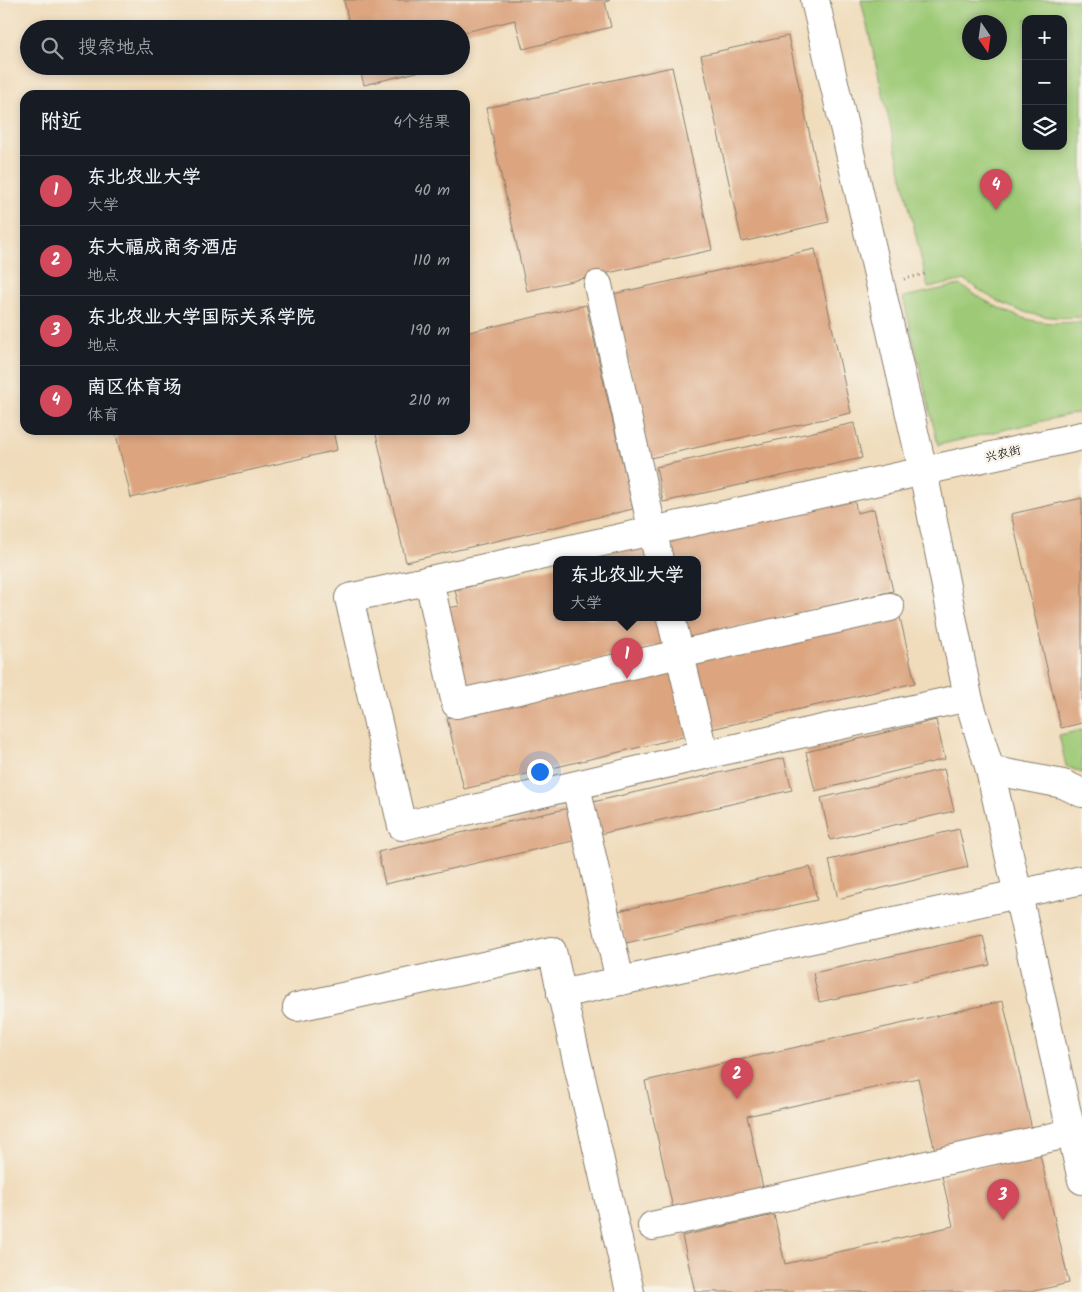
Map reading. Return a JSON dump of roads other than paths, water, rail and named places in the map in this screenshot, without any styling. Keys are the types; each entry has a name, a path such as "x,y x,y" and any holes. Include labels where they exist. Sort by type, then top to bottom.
{"street":[{"path":"815,0 924,471 968,697 990,770 1082,1180"},
{"path":"598,286 658,556"},
{"name":"兴农街","path":"576,786 402,826 349,598 1082,436"},
{"path":"429,580 456,704 890,607"},
{"path":"673,621 704,755"},
{"path":"620,981 576,786 704,755 968,697"},
{"path":"990,770 1063,784 1082,793"},
{"path":"561,994 1082,880"},
{"path":"297,1007 552,951 630,1292"},
{"path":"652,1226 1071,1133"}],"place":[{"name":"南区体育场","path":"996,210"},
{"name":"东北农业大学","path":"627,679"},
{"name":"东大福成商务酒店","path":"737,1099"},
{"name":"东北农业大学国际关系学院","path":"1003,1220"}]}
